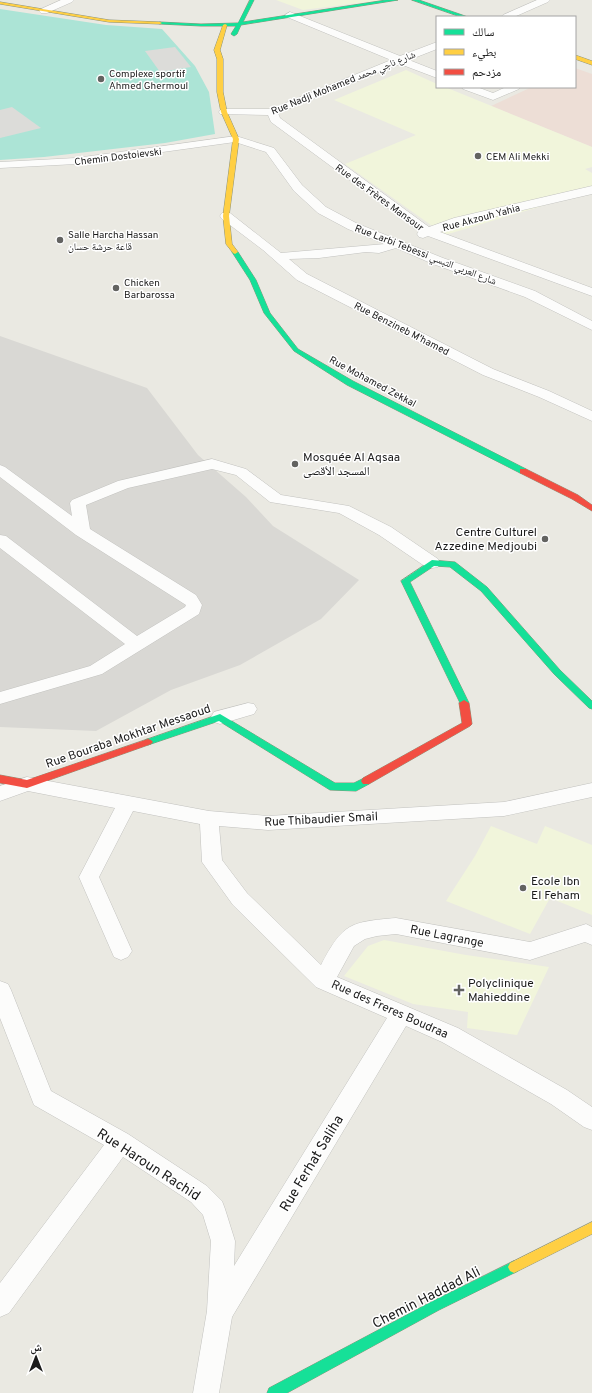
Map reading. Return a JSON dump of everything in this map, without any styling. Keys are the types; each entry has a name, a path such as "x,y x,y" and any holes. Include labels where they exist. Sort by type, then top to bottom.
{"street":[{"path":"44,11 69,0"},
{"path":"220,59 229,46 238,24 252,0"},
{"path":"0,3 113,21 177,25 225,25 396,0"},
{"path":"414,0 463,16"},
{"path":"508,16 545,0"},
{"path":"290,15 436,75"},
{"path":"177,25 207,35 217,45"},
{"path":"225,25 217,45 217,53 220,59 220,92 224,112 236,139"},
{"name":"Rue Nadji Mohamed شارع ناجي محمد","path":"224,112 272,112 436,45"},
{"path":"577,59 592,63"},
{"path":"470,88 493,97 513,88"},
{"name":"Rue des Frères Mansour","path":"272,112 276,120 411,221 428,232 592,291"},
{"name":"Chemin Dostoievski","path":"0,165 76,162 236,139"},
{"name":"Rue Mohamed Zekkal","path":"236,139 226,216 229,244 252,280 267,313 296,350 350,384 575,497 592,509"},
{"name":"Rue Larbi Tebessi شارع العربي التبسي","path":"236,139 270,150 298,188 322,210 352,226 438,261 530,294 592,326"},
{"name":"Rue Akzouh Yahia","path":"277,257 297,254 319,254 366,248 379,249 399,244 458,221 592,190"},
{"path":"571,194 592,204"},
{"name":"Rue Benzineb M'hamed","path":"226,216 267,247 277,257 291,266 302,277 488,372 544,394 592,418"},
{"path":"82,531 78,503 123,484 212,464 241,472 276,499 343,509 385,531 432,563 452,564 484,589 557,672 592,706"},
{"path":"0,470 82,531 190,599 194,605 193,610 96,670 0,698"},
{"path":"0,540 137,645"},
{"name":"Rue Bouraba Mokhtar Messaoud","path":"0,779 27,784 220,717 333,787 356,786 467,724 466,705 405,581 432,563"},
{"path":"220,717 248,709"},
{"path":"0,794 27,784"},
{"name":"Rue Thibaudier Smail","path":"27,784 209,818 268,823 504,808 592,790"},
{"path":"120,952 89,877 127,803"},
{"name":"Rue des Freres Boudraa","path":"209,818 212,862 240,899 324,981 400,1015 450,1035 559,1097 592,1120"},
{"name":"Rue Lagrange","path":"324,981 347,939 360,932 376,928 396,926 530,952 586,933 592,936"},
{"name":"Rue Haroun Rachid","path":"0,990 42,1098 120,1142 199,1194 213,1209 223,1241 220,1311 206,1393"},
{"name":"Rue Ferhat Saliha","path":"220,1311 400,1015"},
{"path":"0,1304 120,1142"},
{"name":"Chemin Haddad Ali","path":"274,1393 435,1306 592,1228"}],"shaded area":[{"path":"276,0 383,0 303,10"},
{"name":"Complexe sportif Ahmed Ghermoul","path":"0,9 106,25 162,29 195,66 209,92 215,134 165,143 44,157 0,160"},
{"path":"175,47 191,67 160,72 145,51"},
{"path":"576,68 592,74 592,147 491,106 530,88 576,88"},
{"name":"CEM Ali Mekki","path":"406,70 436,84 436,88 447,88 592,147 592,167 585,169 592,173 592,191 445,235 345,164 416,135 334,100"},
{"path":"12,107 41,128 0,138 0,110"},
{"path":"0,336 147,388 198,455 246,497 273,526 359,580 321,619 240,665 171,690 96,731 0,727"},
{"name":"Ecole Ibn El Feham","path":"491,826 537,844 545,826 592,845 592,915 550,898 530,934 446,901 475,856"},
{"name":"Polyclinique Mahieddine","path":"384,940 466,955 549,967 517,1035 467,1028 468,1012 413,1004 344,976 368,946"}],"traffic: fast":[{"path":"234,34 252,0"},
{"path":"160,23 201,25 238,24 396,0"},
{"path":"414,0 463,16"},
{"path":"235,252 253,280 267,313 296,350 350,383 523,471"},
{"path":"464,703 405,581 432,563 452,564 484,589 557,672 592,706"},
{"path":"148,742 220,717 333,787 356,787 366,781"},
{"path":"274,1393 435,1306 514,1267"}],"traffic: slow":[{"path":"0,3 109,21 160,23"},
{"path":"225,25 217,50 220,59 220,92 224,112 236,139 226,216 229,244 235,252"},
{"path":"576,57 592,63"},
{"path":"514,1267 592,1228"}],"traffic: jam":[{"path":"523,471 575,497 592,509"},
{"path":"366,781 467,724 464,703"},
{"path":"0,779 27,784 148,742"}],"place":[{"name":"Complexe sportif Ahmed Ghermoul","path":"101,79"},
{"name":"CEM Ali Mekki","path":"478,156"},
{"name":"Salle Harcha Hassan قاعة حرشة حسان","path":"60,240"},
{"name":"Chicken Barbarossa","path":"116,288"},
{"name":"Mosquée Al Aqsaa المسجد الأقصى","path":"295,464"},
{"name":"Centre Culturel Azzedine Medjoubi","path":"545,539"},
{"name":"Ecole Ibn El Feham","path":"523,888"},
{"name":"Polyclinique Mahieddine","path":"459,990"}]}
